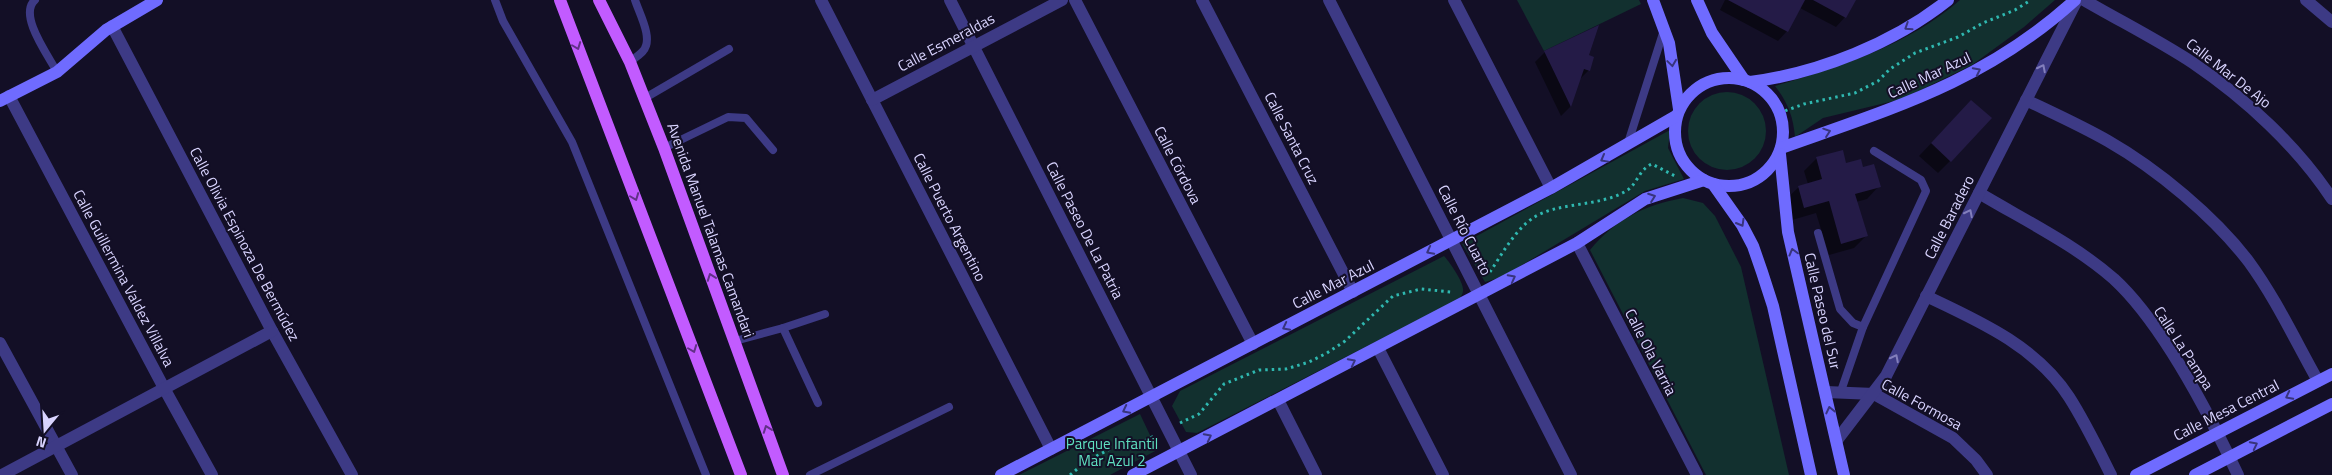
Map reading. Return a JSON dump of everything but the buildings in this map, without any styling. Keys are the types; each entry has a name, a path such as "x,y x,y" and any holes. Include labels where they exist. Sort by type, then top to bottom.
{"main road":[{"path":"560,0 741,475"},
{"name":"Avenida Manuel Talamas Camandari","path":"599,0 630,62 645,98 784,475"}],"street":[{"path":"5,98 57,72 112,26 157,0"},
{"name":"Calle Puerto Argentino","path":"821,0 1051,449"},
{"name":"Calle Paseo De La Patria","path":"950,0 1192,475"},
{"name":"Calle Esmeraldas","path":"872,100 973,45 1062,0"},
{"name":"Calle Córdova","path":"1075,0 1253,344"},
{"name":"Calle Santa Cruz","path":"1202,0 1353,292"},
{"name":"Calle Río Cuarto","path":"1329,0 1571,475"},
{"path":"1454,0 1552,188"},
{"path":"1653,0 1669,43 1678,112 1674,133 1677,150 1685,165 1694,174 1708,182 1742,225 1753,246 1773,306 1811,475"},
{"path":"1697,0 1712,32 1747,81"},
{"path":"1747,81 1780,78 1865,50 1899,33 1948,0"},
{"name":"Calle Mar Azul","path":"1780,150 1890,110 1956,82 2016,48 2046,27 2076,0"},
{"name":"Calle Baradero","path":"1837,440 1886,376 2076,0"},
{"name":"Calle Mar De Ajo","path":"2084,0 2167,46 2222,85 2258,115 2291,148 2317,177 2332,199"},
{"path":"2306,0 2332,22"},
{"name":"Calle Olivia Espinoza De Bermúdez","path":"112,26 272,331 352,475"},
{"path":"1133,475 1577,243 1644,199 1691,184 1708,182 1730,186 1746,183 1770,169 1780,150 1783,127 1780,112 1773,100 1763,90 1747,81 1729,77 1713,80 1699,86 1688,96 1678,112"},
{"name":"Calle Guillermina Valdez Villalva","path":"5,98 212,475"},
{"path":"2026,100 2108,140 2172,185 2212,223 2249,262 2318,381"},
{"name":"Calle Mar Azul","path":"1001,475 1552,188 1628,146 1678,112"},
{"name":"Calle Paseo del Sur","path":"1780,150 1788,232 1844,475"},
{"name":"Calle La Pampa","path":"1979,193 2086,258 2115,281 2151,322 2172,353 2217,433 2238,475"},
{"name":"Calle Ola Varria","path":"1577,243 1697,475"},
{"path":"1926,296 2002,334 2035,360 2068,396 2111,475"},
{"path":"2,475 272,331"},
{"path":"0,342 72,475"},
{"path":"1378,348 1444,475"},
{"name":"Calle Mesa Central","path":"2136,475 2332,374"},
{"name":"Calle Formosa","path":"1826,392 1841,391 1874,394 1940,429 1953,438 1976,460 1987,475"},
{"path":"1278,400 1316,475"},
{"path":"2195,475 2332,405"}],"lane":[{"path":"35,0 28,12 30,21 57,72"},
{"path":"495,0 503,21 572,142 706,475"},
{"path":"630,62 644,51 647,43 646,33 635,0"},
{"path":"1628,146 1664,28"},
{"path":"645,98 730,49"},
{"path":"664,148 728,117 746,118 773,150"},
{"path":"1841,391 1863,327 1926,191 1921,180 1874,151"},
{"path":"1818,233 1840,308 1853,324 1863,327"},
{"path":"735,341 826,314"},
{"path":"783,328 818,403"},
{"path":"810,475 949,407"}],"path":[{"path":"1780,112 1804,104 1856,93 1878,81 1890,69 1915,52 1958,37 1983,23 2015,10 2031,0"},
{"path":"1070,475 1088,461 1110,449 1137,445 1200,414 1224,384 1259,370 1286,369 1309,362 1344,341 1393,296 1420,290 1450,292 1474,283 1490,272 1521,228 1534,216 1558,209 1590,204 1627,191 1645,167 1652,164 1691,184"}],"green space":[{"path":"1517,0 1639,0 1641,4 1544,51"},
{"path":"1960,0 2055,0 2024,27 1972,65 1902,99 1823,118 1795,137 1789,110 1775,86 1849,62 1896,42 1940,16"},
{"path":"1727,92 1742,95 1755,103 1763,116 1766,131 1763,146 1755,159 1742,167 1727,170 1712,167 1699,159 1691,146 1688,131 1691,116 1699,103 1712,95"},
{"path":"1670,130 1668,148 1684,179 1645,191 1502,277 1485,282 1462,244"},
{"path":"1683,198 1703,203 1715,216 1741,267 1789,475 1706,475 1590,250 1609,230 1631,215 1656,205"},
{"path":"1444,256 1462,283 1463,292 1459,299 1197,433 1186,432 1172,406 1180,391"},
{"name":"Parque Infantil Mar Azul 2","path":"1140,414 1157,450 1110,475 1019,475"}]}
